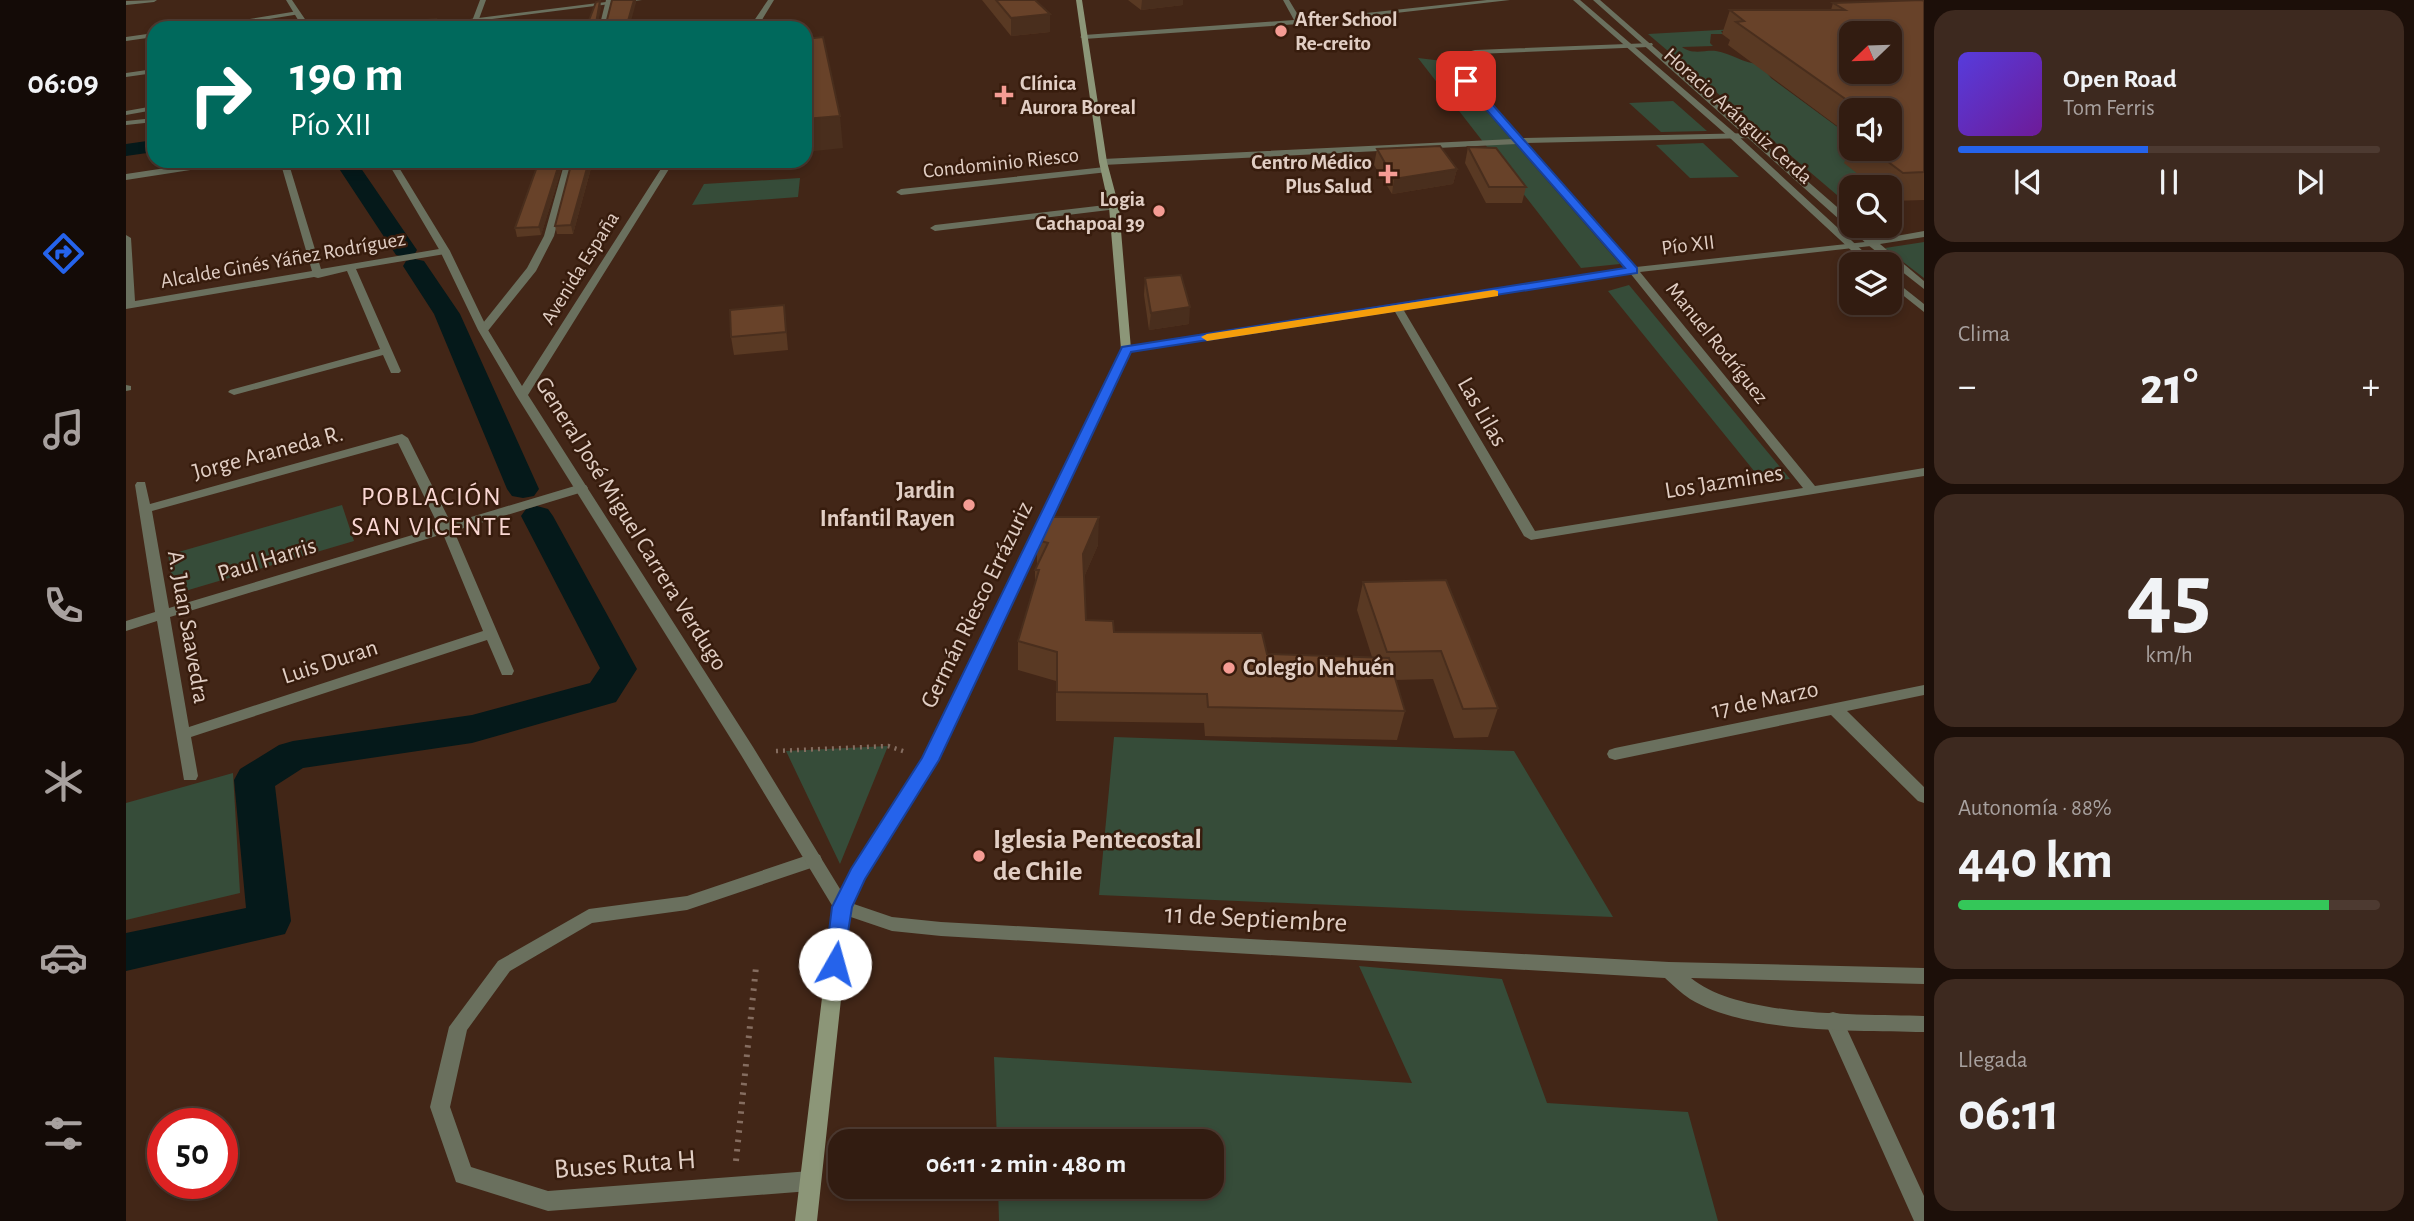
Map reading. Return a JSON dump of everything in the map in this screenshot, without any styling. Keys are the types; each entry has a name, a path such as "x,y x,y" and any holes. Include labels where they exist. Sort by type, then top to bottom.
{"main road":[{"path":"1079,0 1104,166 1114,207 1126,349"},
{"name":"Germán Riesco Errázuriz","path":"806,1221 842,907 858,875 930,760 1126,349"}],"street":[{"path":"126,3 154,0"},
{"path":"289,0 303,21"},
{"path":"475,19 483,0"},
{"path":"459,21 639,0"},
{"path":"758,21 771,0"},
{"path":"1286,0 1299,22"},
{"path":"1084,37 1299,22 1507,0"},
{"name":"Horacio Aránguiz Cerda","path":"1576,0 1733,136 1857,252"},
{"name":"Horacio Aránguiz Cerda","path":"1596,0 1839,213"},
{"path":"604,21 608,2"},
{"path":"245,21 298,13"},
{"path":"126,39 147,36"},
{"path":"1632,46 1649,45"},
{"name":"Manuel Rodríguez","path":"1632,46 1475,52 1455,61 1466,81 1633,270 1812,491"},
{"path":"126,75 147,72"},
{"path":"126,113 147,109"},
{"path":"126,123 147,121"},
{"name":"Condominio Riesco","path":"901,192 1104,166 1520,141 1752,135"},
{"path":"126,177 184,168"},
{"path":"286,168 318,275"},
{"name":"General José Miguel Carrera Verdugo","path":"395,168 445,251 484,330 522,395 747,751 842,907"},
{"path":"484,330 532,269 549,236 567,168"},
{"name":"Avenida España","path":"522,395 666,168"},
{"path":"934,228 1114,207"},
{"name":"Pío XII","path":"1126,349 1398,309 1633,270 1850,246 1924,234"},
{"path":"126,238 128,306"},
{"name":"Horacio Aránguiz Cerda","path":"1866,238 1924,286"},
{"name":"Alcalde Ginés Yáñez Rodríguez","path":"128,306 445,251"},
{"path":"351,269 395,371"},
{"path":"1902,290 1924,309"},
{"name":"Las Lilas","path":"1398,309 1531,536"},
{"path":"234,392 387,351"},
{"name":"Jorge Araneda R.","path":"145,509 402,438 447,529"},
{"name":"Los Jazmines","path":"1531,536 1924,472"},
{"name":"A. Juan Saavedra","path":"141,485 190,776"},
{"name":"Paul Harris","path":"126,626 582,488"},
{"path":"447,529 507,671"},
{"name":"Luis Duran","path":"184,734 491,634"},
{"name":"17 de Marzo","path":"1615,754 1924,690"},
{"path":"1834,708 1924,797"},
{"name":"Buses Ruta H","path":"810,1181 548,1201 463,1175 440,1107 458,1027 504,965 589,916 687,903 814,860"},
{"name":"11 de Septiembre","path":"842,907 892,924 941,929 1669,970 1924,976"},
{"path":"1669,970 1698,994 1728,1006 1833,1020 1924,1024"},
{"path":"1833,1020 1924,1220"}],"path":[{"path":"747,751 888,746 930,760"},
{"path":"734,1186 756,967"}],"green space":[{"path":"1789,26 1721,31 1723,34 1711,34 1710,43 1713,46 1682,47 1694,52 1722,52 1760,64 1771,78 1839,128 1839,161 1859,161 1867,175 1839,175 1839,197 1648,34"},
{"path":"1418,58 1443,61 1620,264 1581,268"},
{"path":"1673,101 1707,131 1661,132 1629,103"},
{"path":"1703,143 1739,177 1690,178 1656,145"},
{"path":"800,178 798,197 692,205 704,184"},
{"path":"1924,242 1924,278 1902,261 1902,252 1890,252 1885,248"},
{"path":"1629,285 1790,479 1763,482 1608,291"},
{"path":"342,505 354,541 175,594 168,555"},
{"path":"1114,737 1514,751 1613,917 1099,895"},
{"path":"888,746 840,864 786,751"},
{"path":"233,773 240,893 126,920 126,803"},
{"path":"1359,966 1502,979 1547,1103 1688,1112 1718,1221 999,1221 998,1199 1224,1199 1224,1129 997,1129 994,1057 1412,1083"}],"building":[{"path":"612,0 634,0 628,21 607,21"},
{"path":"996,0 1035,0 1050,14 1011,18"},
{"path":"600,1 596,21 589,21 596,2"},
{"path":"1924,1 1924,172 1903,173 1887,161 1902,161 1902,98 1844,98 1736,22 1744,21 1730,10 1845,10 1833,3"},
{"path":"823,37 840,116 812,118 812,38"},
{"path":"1440,146 1457,169 1394,179 1377,149"},
{"path":"1468,147 1496,148 1526,187 1489,187"},
{"path":"536,168 558,168 539,227 515,228"},
{"path":"570,168 587,168 571,225 555,226"},
{"path":"1181,275 1190,307 1151,313 1145,278"},
{"path":"784,305 786,332 731,337 730,310"},
{"path":"1050,517 1099,517 1083,554 1086,620 1113,621 1114,632 1262,633 1267,654 1389,658 1405,711 1208,707 1207,694 1057,692 1057,652 1018,641 1039,570 1035,570 1048,543 1037,540"},
{"path":"1446,580 1498,708 1463,709 1441,651 1387,652 1363,582"}],"waterway":[{"path":"126,150 147,147"},
{"path":"350,168 405,250"},
{"path":"415,266 447,314 523,489"},
{"path":"126,952 269,921 254,780 293,755 472,729 603,693 619,669 537,516"}],"slow traffic":[{"path":"1207,337 1494,293"}],"place":[{"name":"After School Re-creito","path":"1281,31"},
{"name":"Clínica Aurora Boreal","path":"1004,95"},
{"name":"Centro Médico Plus Salud","path":"1388,174"},
{"name":"Logia Cachapoal 39","path":"1159,211"},
{"name":"Jardin Infantil Rayen","path":"969,505"},
{"name":"Colegio Nehuén","path":"1229,668"},
{"name":"Iglesia Pentecostal de Chile","path":"979,856"}],"district":[{"name":"POBLACIÓN SAN VICENTE","path":"432,512"}],"route":[{"path":"835,964 842,907 858,875 930,760 1126,349 1398,309 1633,270 1466,81"}]}
